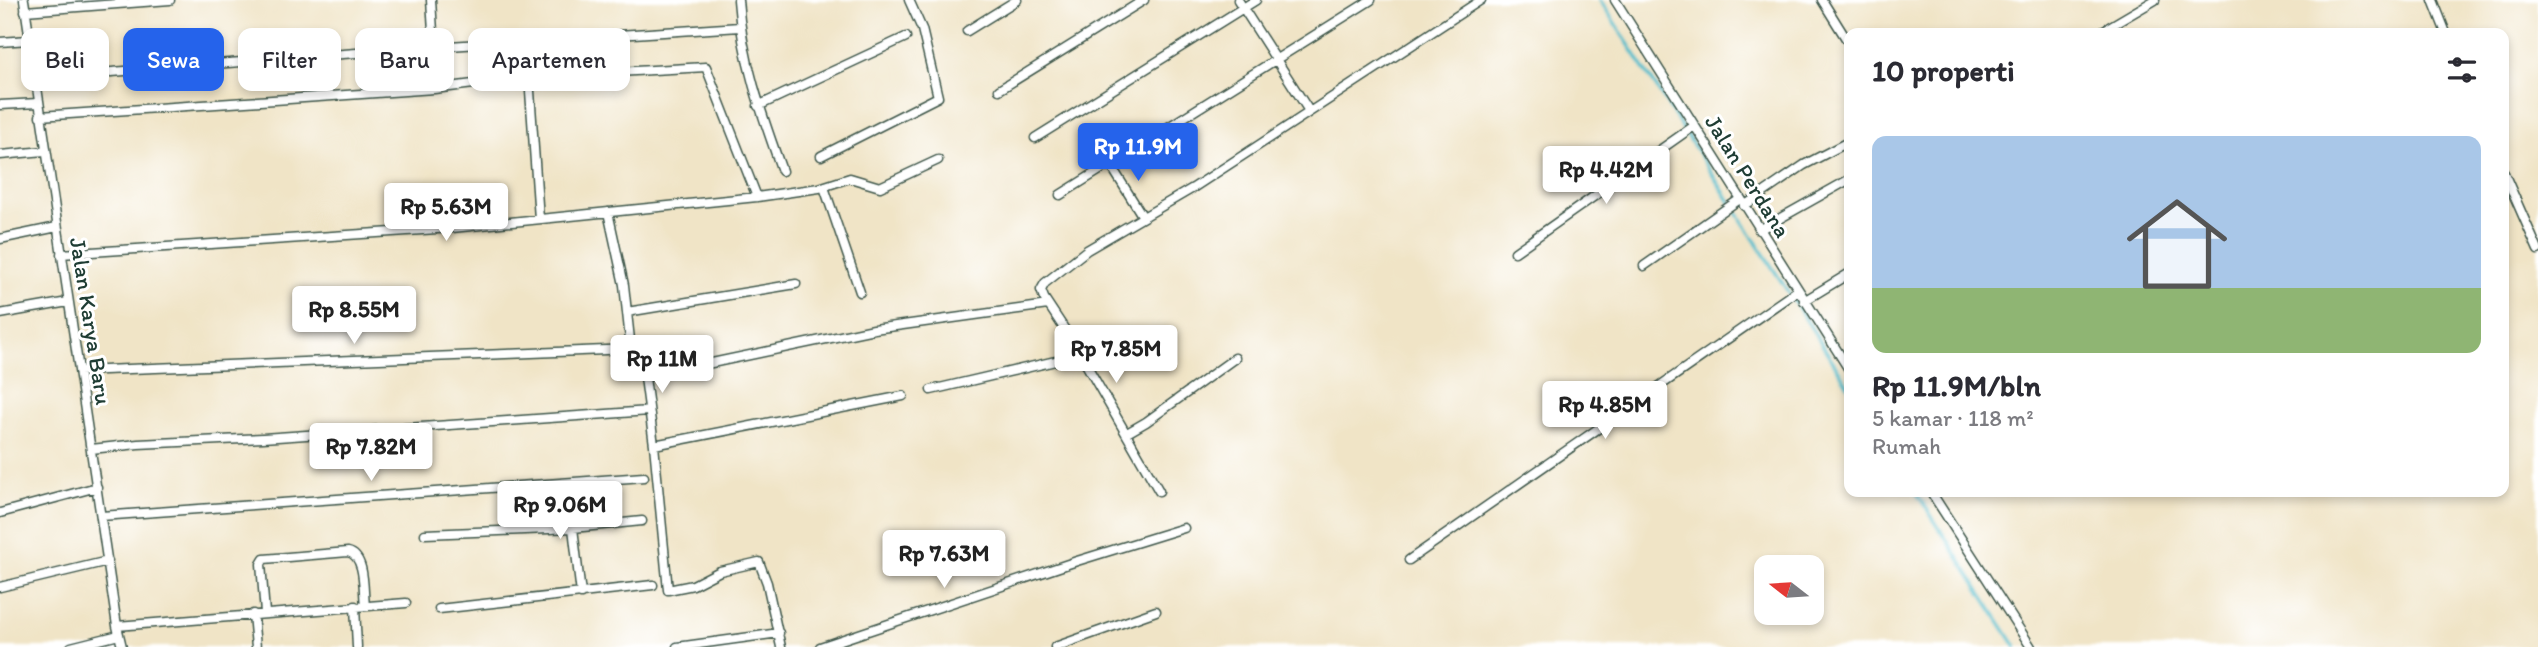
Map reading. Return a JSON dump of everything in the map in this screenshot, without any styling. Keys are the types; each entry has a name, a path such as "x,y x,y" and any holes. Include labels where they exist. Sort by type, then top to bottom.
{"street":[{"name":"Jalan Karya Baru","path":"24,0 27,28"},
{"path":"25,11 170,0"},
{"path":"431,0 433,28"},
{"path":"738,0 740,27 758,106 782,171"},
{"path":"821,156 937,97 922,29 909,0"},
{"path":"967,31 1017,0"},
{"path":"999,90 1144,0"},
{"path":"1035,138 1240,4 1256,0"},
{"path":"1060,195 1371,0"},
{"path":"1159,491 1081,355 1048,305 1041,290 1045,283 1087,250 1193,188 1481,0"},
{"name":"Jalan Perdana","path":"1615,0 1796,291 1844,362"},
{"path":"1822,0 1844,36"},
{"path":"2107,28 2155,0"},
{"path":"2433,0 2444,28"},
{"path":"1240,4 1309,111"},
{"path":"454,46 740,27"},
{"path":"758,106 905,37"},
{"path":"0,42 21,41"},
{"path":"109,72 355,53"},
{"path":"630,71 706,67 757,197"},
{"path":"40,116 468,85"},
{"name":"Jalan Karya Baru","path":"36,91 122,647"},
{"path":"530,91 539,219"},
{"path":"0,105 38,103"},
{"path":"1515,252 1693,127"},
{"path":"1644,266 1804,165 1844,144"},
{"path":"0,155 45,151"},
{"path":"61,254 272,241 539,219 757,197 824,187 850,178 858,179 872,187 880,187 938,160"},
{"path":"1110,164 1143,217"},
{"path":"1759,230 1844,182"},
{"path":"2509,184 2538,250"},
{"path":"824,187 860,292"},
{"path":"608,212 624,285 631,349"},
{"path":"0,239 57,227"},
{"path":"1804,301 1844,277"},
{"path":"627,312 796,284"},
{"path":"1409,560 1796,291"},
{"path":"0,314 68,302"},
{"path":"645,377 874,329 1048,305"},
{"path":"79,371 631,349 640,353 645,377 668,590 693,585 720,571 759,562 767,583 781,647"},
{"path":"931,390 1081,355"},
{"path":"1127,433 1235,358"},
{"path":"654,445 904,396"},
{"path":"91,449 649,411"},
{"path":"101,516 643,477"},
{"path":"561,484 573,528 581,594"},
{"path":"0,513 97,488"},
{"path":"1934,497 2031,647"},
{"path":"425,534 573,528 642,522"},
{"path":"820,647 1184,528"},
{"path":"265,613 261,564 264,559 348,552 353,553 359,560 365,606"},
{"path":"0,587 108,561"},
{"path":"439,608 653,585"},
{"path":"117,626 406,603"},
{"path":"355,606 357,647"},
{"path":"1055,647 1156,611"},
{"path":"253,614 256,647"},
{"path":"677,647 779,633"},
{"path":"71,647 119,635"}],"waterway":[{"path":"1600,0 1844,379"},
{"path":"1919,497 2016,647"}]}
